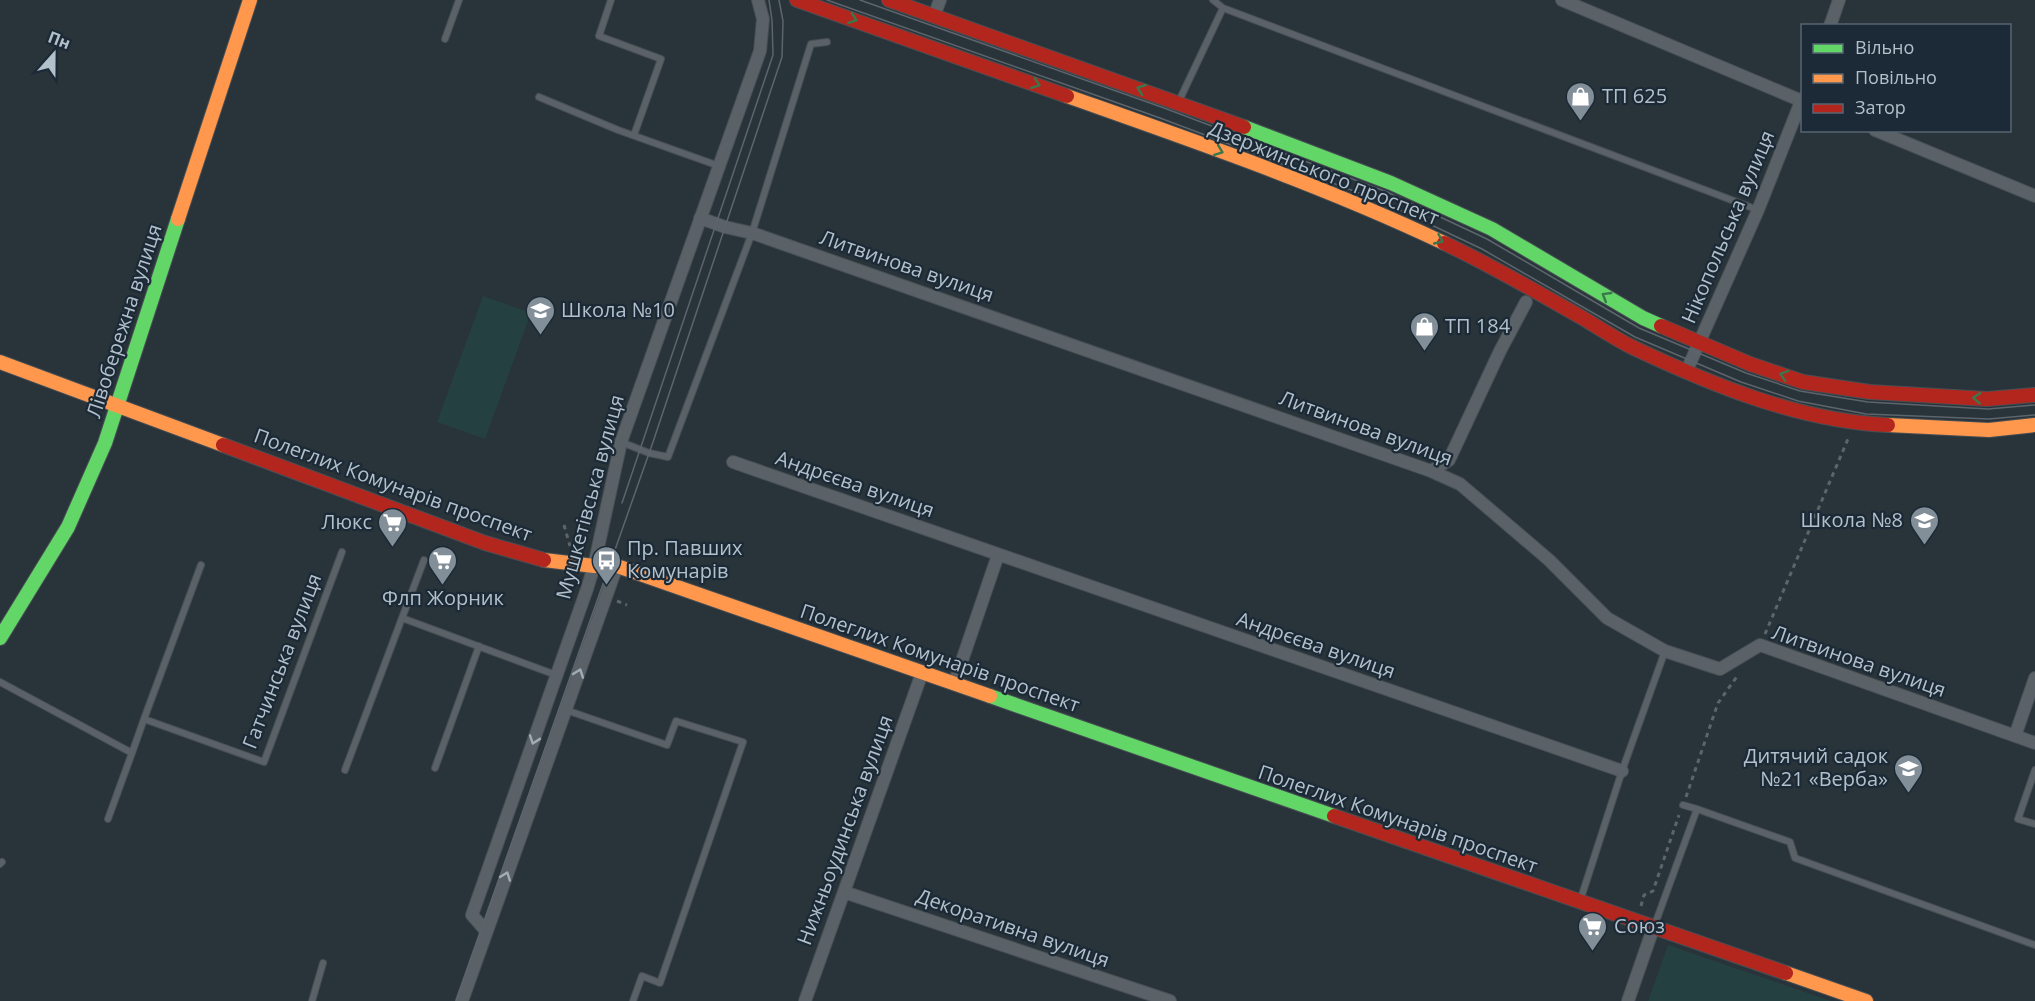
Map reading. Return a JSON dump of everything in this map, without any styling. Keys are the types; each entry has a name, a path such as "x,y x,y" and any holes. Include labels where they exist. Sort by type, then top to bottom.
{"street":[{"name":"Лівобережна вулиця","path":"0,638 68,527 105,443 250,0"},
{"name":"Мушкетівська вулиця","path":"486,931 472,915 594,566 621,441 760,51 763,19 758,0"},
{"name":"Дзержинського проспект","path":"797,0 1145,123 1379,212 1477,258 1630,346 1737,392 1796,411 1854,423 1989,430 2035,425"},
{"name":"Дзержинського проспект","path":"888,0 1178,102 1401,187 1492,230 1643,318 1750,364 1803,382 1870,392 1987,399 2035,395"},
{"path":"934,16 940,0"},
{"path":"1562,0 1801,100"},
{"path":"1831,24 1839,0"},
{"name":"Нікопольська вулиця","path":"1687,370 1758,210 1801,102"},
{"path":"1880,132 2035,196"},
{"name":"Литвинова вулиця","path":"700,218 752,233 1431,471 1460,484 1549,560 1607,618 1665,651 1720,669 1760,645 2035,743"},
{"path":"1431,471 1449,460 1500,351 1526,302"},
{"name":"Полеглих Комунарів проспект","path":"0,362 484,543 544,560 594,566 609,564 617,566 1866,1001"},
{"name":"Андрєєва вулиця","path":"733,462 1622,771"},
{"path":"954,684 998,555"},
{"name":"Мушкетівська вулиця","path":"462,1001 617,566"},
{"name":"Нижньоудинська вулиця","path":"805,1001 922,673"},
{"path":"2015,736 2035,678"},
{"name":"Декоративна вулиця","path":"843,892 1170,1001"},
{"path":"1628,1001 1654,926"}],"lane":[{"path":"445,39 459,0"},
{"path":"610,0 599,36 661,59 634,135"},
{"path":"1212,0 1223,8 1758,210"},
{"path":"1178,102 1223,8"},
{"path":"621,441 649,453 668,457 752,233 811,44 827,42"},
{"path":"539,97 719,166"},
{"name":"Гатчинська вулиця","path":"144,719 264,762 342,552"},
{"path":"345,770 424,560"},
{"path":"108,819 201,565"},
{"path":"402,618 556,675"},
{"path":"435,768 479,646"},
{"path":"1579,902 1665,651"},
{"path":"0,682 132,753"},
{"path":"566,710 667,745 676,721 743,742 660,983 642,976 633,1001"},
{"path":"2035,770 2018,819 2035,824"},
{"path":"1683,806 1696,808 1790,842 1795,858 2035,945"},
{"path":"1654,926 1696,808"},
{"path":"312,1001 323,963"}],"path":[{"path":"1760,645 1854,423"},
{"path":"1635,921 1644,896 1653,891 1718,703 1739,674"}],"green space":[{"path":"483,296 531,313 485,439 437,422"},
{"path":"1668,945 1831,1001 1648,1001"}],"tram line":[{"path":"622,503 773,55 769,0"},
{"path":"456,1001 653,442 782,57 783,21 779,0"},
{"path":"827,0 1160,118 1383,202 1482,249 1635,337 1741,382 1798,401 1866,414 1989,419 2035,415"},
{"path":"860,0 1164,108 1387,192 1487,239 1639,328 1746,373 1800,391 1868,402 1988,409 2035,405"}],"traffic: fast":[{"path":"1244,127 1391,183 1492,229 1643,318 1661,326"},
{"path":"0,638 68,527 105,443 178,219"},
{"path":"990,696 1334,816"}],"traffic: slow":[{"path":"178,219 250,0"},
{"path":"1067,96 1305,183 1444,243"},
{"path":"0,362 223,445"},
{"path":"1888,425 1989,430 2035,425"},
{"path":"544,560 594,566 617,566 990,696"},
{"path":"1786,973 1866,1001"}],"traffic: jam":[{"path":"797,0 1067,96"},
{"path":"889,0 1244,127"},
{"path":"1444,243 1513,278 1625,344 1693,375 1789,409 1855,422 1888,425"},
{"path":"1661,326 1750,364 1803,382 1870,392 1987,399 2035,395"},
{"path":"223,445 485,543 544,560"},
{"path":"1334,816 1786,973"}],"place":[{"name":"ТП 625","path":"1581,122"},
{"name":"Школа №10","path":"540,336"},
{"name":"ТП 184","path":"1424,352"},
{"name":"Школа №8","path":"1924,546"},
{"name":"Люкс","path":"393,548"},
{"name":"Флп Жорник","path":"443,586"},
{"name":"Пр. Павших Комунарiв","path":"606,586"},
{"name":"Дитячий садок №21 «Верба»","path":"1909,794"},
{"name":"Союз","path":"1593,952"}]}
